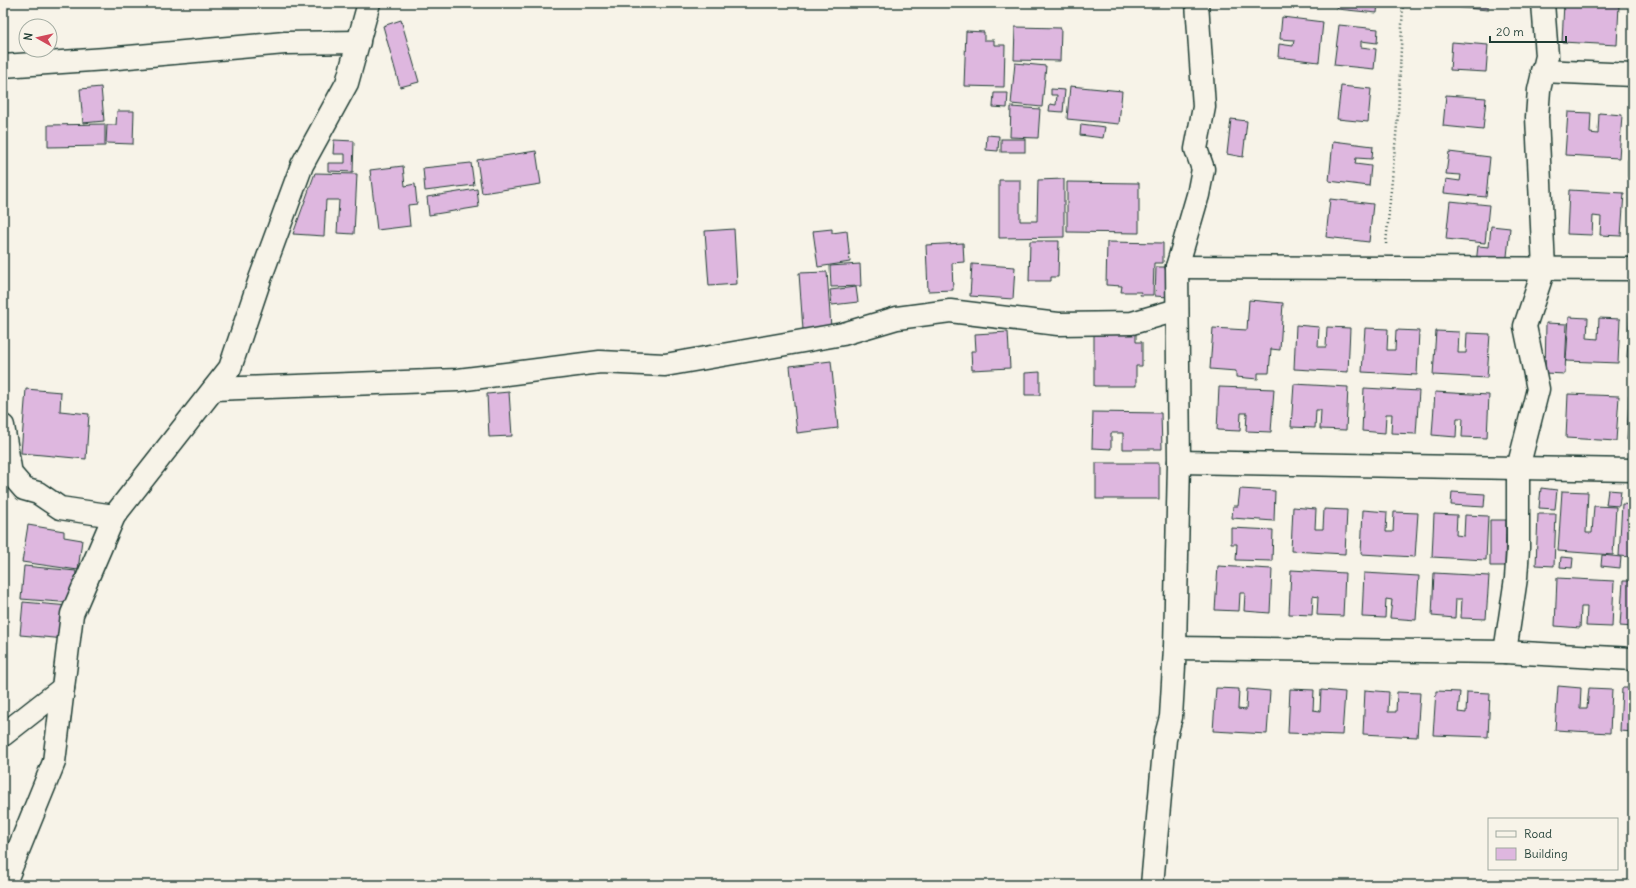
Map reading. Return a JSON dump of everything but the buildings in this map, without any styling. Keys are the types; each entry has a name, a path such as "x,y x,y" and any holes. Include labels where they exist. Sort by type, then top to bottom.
{"street":[{"path":"4,885 54,762 72,614 114,516 230,368 260,279 302,165 347,83 369,3"},
{"path":"1152,885 1165,739 1171,717 1175,648 1179,462 1177,267 1198,195 1203,169 1196,149 1204,107 1197,3"},
{"path":"1505,652 1516,578 1518,548 1518,468 1538,388 1526,326 1544,269 1537,117 1542,71 1547,56 1543,3"},
{"path":"3,66 106,59 285,43 358,42"},
{"path":"1542,71 1633,75"},
{"path":"1177,267 1633,269"},
{"path":"214,389 458,380 600,362 665,365 843,334 897,318 950,311 1058,324 1132,323 1177,310"},
{"path":"3,426 11,474 24,489 38,493 60,508 114,516"},
{"path":"1179,462 1633,470"},
{"path":"1175,648 1505,652 1633,659"},
{"path":"3,735 63,688"}],"path":[{"path":"1383,268 1398,114 1403,3"}]}
